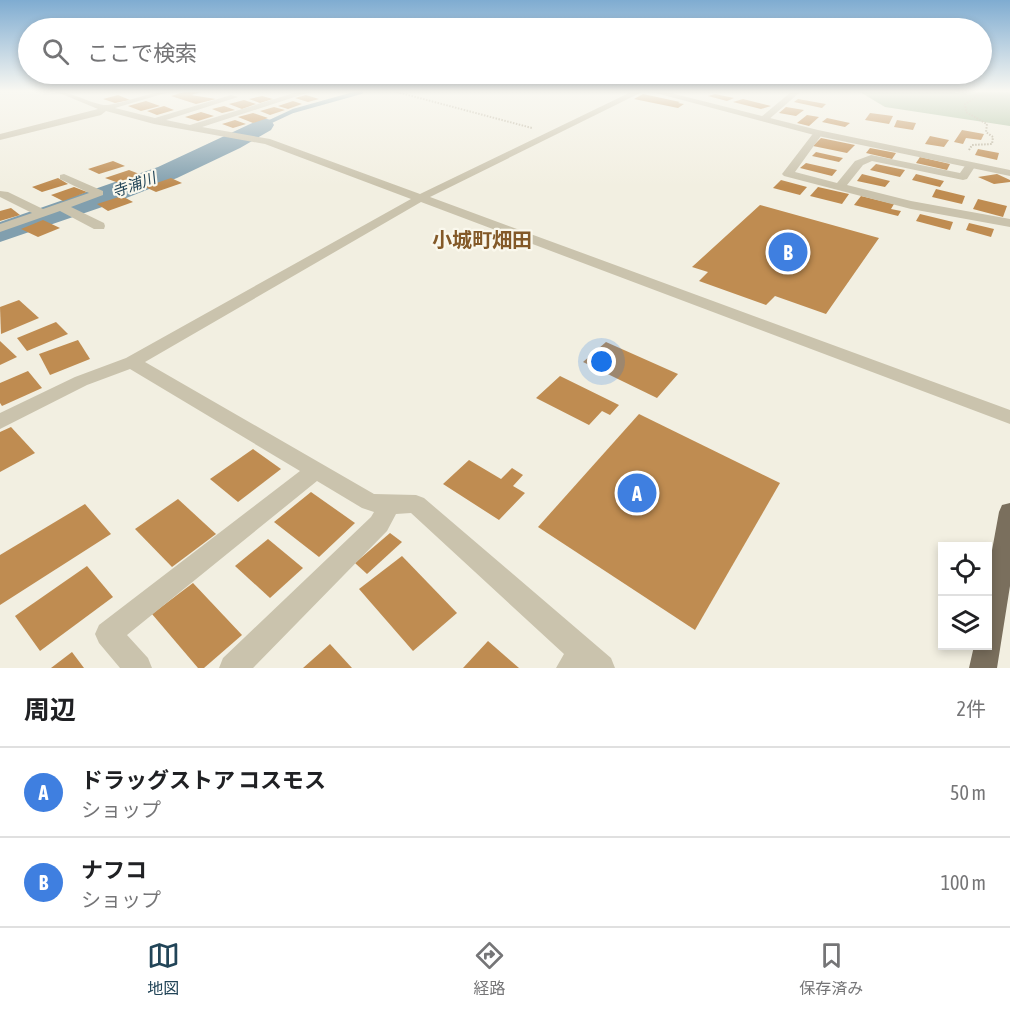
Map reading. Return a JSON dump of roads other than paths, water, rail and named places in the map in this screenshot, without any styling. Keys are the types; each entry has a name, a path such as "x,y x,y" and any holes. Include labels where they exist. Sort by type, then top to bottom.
{"main road":[{"path":"992,615 1010,512"},
{"path":"983,668 986,650"}],"street":[{"path":"0,137 54,123"},
{"path":"167,123 252,137 422,197 1010,417"},
{"path":"191,127 203,123"},
{"path":"0,422 56,391 105,370 132,362 422,197 575,123"},
{"path":"780,123 1010,173"},
{"path":"818,133 788,174 911,205 1010,223"},
{"path":"840,187 859,163 871,158 963,177 966,164"},
{"path":"0,228 99,193 64,177"},
{"path":"4,194 42,213"},
{"path":"61,207 99,226"},
{"path":"132,362 370,502 389,505 416,504 585,663"},
{"path":"138,668 108,634 315,470"},
{"path":"233,668 379,524 389,505"}],"waterway":[{"path":"263,125 267,123"},
{"name":"寺浦川","path":"0,232 167,172 200,158 263,125"}],"place":[{"name":"ナフコ","path":"788,252"},
{"name":"ドラッグストア コスモス","path":"637,493"}],"district":[{"name":"小城町畑田","path":"482,240"}]}
